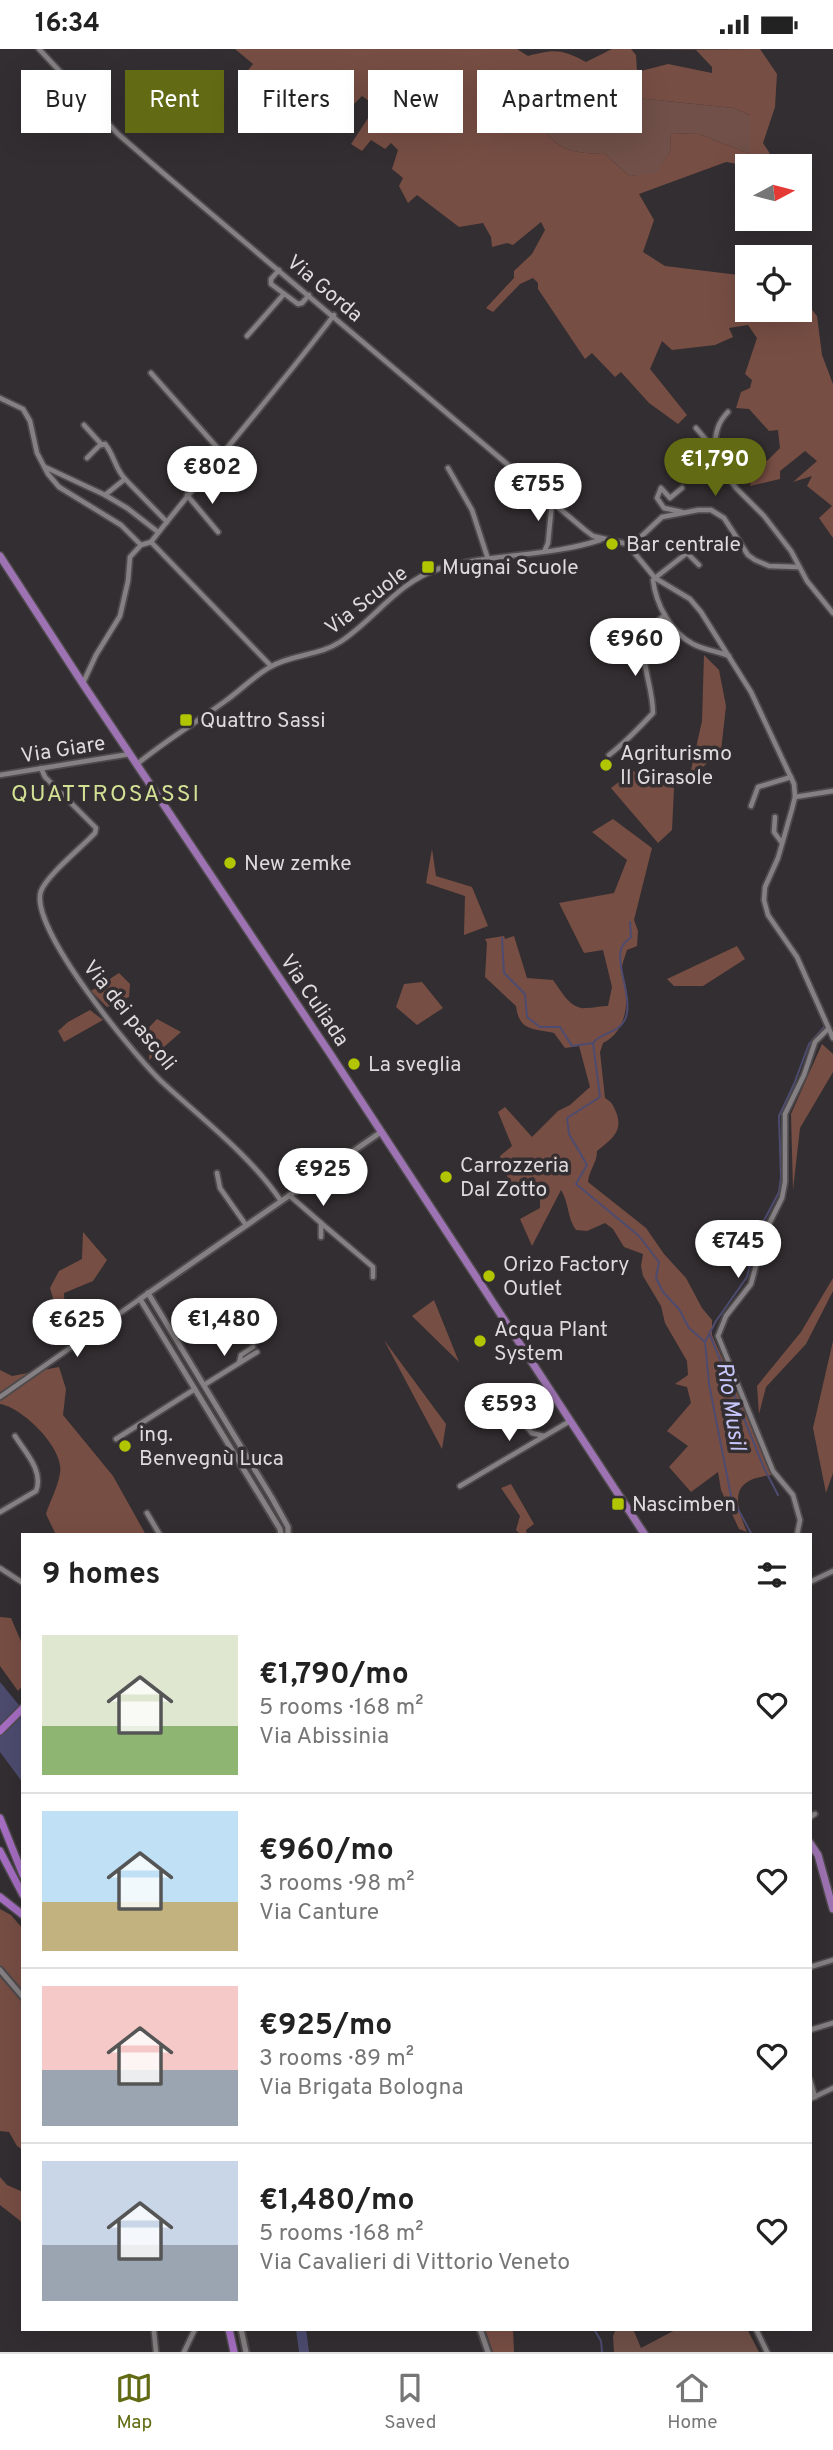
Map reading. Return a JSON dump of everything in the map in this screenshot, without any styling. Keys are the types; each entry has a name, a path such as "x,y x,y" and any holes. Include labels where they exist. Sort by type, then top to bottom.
{"highway":[{"path":"0,1731 21,1710"},
{"path":"1,1822 21,1870"},
{"path":"0,1851 21,1891"},
{"path":"0,1897 21,1913"},
{"path":"229,2331 234,2352"}],"main road":[{"name":"Via Culiada","path":"0,556 644,1533"},
{"path":"812,1846 818,1855 833,1909"},
{"path":"812,1850 818,1855"}],"street":[{"name":"Via Gorda","path":"39,49 118,134 457,423 593,536 627,544 629,548"},
{"path":"279,270 271,282 284,294 298,304 309,295"},
{"path":"247,336 284,294"},
{"path":"83,684 96,655 120,617 131,557 141,545 151,542 334,316"},
{"path":"151,373 222,453"},
{"path":"0,398 23,409 30,421 37,453 59,487 121,526 141,545"},
{"path":"713,449 716,428 728,412"},
{"path":"84,425 110,450 114,464 125,479 167,521"},
{"path":"696,428 713,449 724,471 791,551 797,567 833,613"},
{"path":"87,458 102,445"},
{"path":"44,467 105,495 158,532"},
{"path":"448,468 472,510 488,559"},
{"path":"105,495 125,479"},
{"path":"682,488 670,498 661,488 657,498 663,509 683,513"},
{"path":"187,495 218,532"},
{"path":"545,550 552,501"},
{"path":"797,567 769,566 755,560 748,555 724,518 711,510 662,517 629,548 655,578 690,599 713,629 751,692 791,776 795,797 782,843 765,887 764,899 768,915 797,957 833,1038"},
{"name":"Via Scuole","path":"137,764 271,666 327,651 401,589 428,573 488,559 580,547 602,539"},
{"path":"151,542 271,666"},
{"path":"699,565 687,553 655,578 653,586 658,602 664,615 694,645 730,657"},
{"path":"610,755 630,739 653,713 643,646 647,631 664,615"},
{"name":"Via Giare","path":"0,775 130,754"},
{"name":"Via dei pascoli","path":"41,768 45,777 96,828 95,833 47,882 40,893 41,907 65,959 96,1004 162,1081 266,1179 281,1201"},
{"path":"751,806 758,787 791,776"},
{"path":"795,797 833,791"},
{"path":"775,817 774,832 782,843"},
{"path":"797,1533 800,1520 793,1495 773,1471 718,1336 726,1316 751,1284 765,1232 782,1198 785,1182 785,1114 804,1075 815,1042 828,1030"},
{"path":"0,1398 381,1132"},
{"path":"217,1173 220,1188 246,1225"},
{"path":"289,1195 373,1268 373,1277"},
{"path":"321,1223 321,1237"},
{"path":"148,1293 283,1517 288,1533"},
{"path":"140,1299 281,1533"},
{"path":"239,1363 241,1355 253,1347"},
{"path":"204,1385 257,1352"},
{"path":"116,1439 195,1389"},
{"path":"501,1397 532,1433 545,1436"},
{"path":"460,1486 570,1421"},
{"path":"0,1512 36,1491 38,1485 36,1469 15,1436"},
{"path":"147,1513 159,1533"},
{"path":"0,1568 21,1582"},
{"path":"812,1581 833,1571"},
{"path":"812,1967 833,1960"},
{"path":"0,1970 21,1995"},
{"path":"812,2029 833,2023"},
{"path":"813,2098 833,2088"},
{"path":"184,2352 194,2331"},
{"path":"241,2331 246,2352"},
{"path":"481,2331 488,2352"},
{"path":"757,2331 767,2352"},
{"path":"154,2332 156,2352"}],"shaded area":[{"path":"235,49 517,49 528,56 552,51 586,62 612,49 631,49 636,55 637,70 477,70 477,133 547,133 560,146 569,150 604,153 629,176 657,173 671,150 670,133 699,134 750,154 735,154 735,164 726,162 639,194 654,220 643,252 665,266 735,275 735,322 812,322 812,310 817,316 822,355 833,384 833,538 819,518 832,506 807,486 812,476 793,482 817,461 805,451 780,471 780,479 750,486 754,466 768,460 780,448 778,430 769,431 749,409 736,408 741,392 750,388 752,380 745,374 757,338 748,325 729,328 733,337 715,345 672,350 662,341 650,369 687,415 678,424 649,403 621,372 615,377 592,353 585,359 533,278 520,284 493,312 486,308 514,278 514,271 532,254 545,230 541,222 513,245 507,243 492,247 491,237 483,223 459,227 417,195 408,203 399,186 403,178 392,169 398,150 391,143 385,149 371,140 362,151 351,144 368,118 368,133 463,133 463,70 368,70 368,100 362,96 354,104 354,70 248,70 253,64"},
{"path":"760,49 777,74 775,107 763,143 770,154 750,154 750,115 734,108 642,99 642,71 668,64 712,73 712,67 696,50 643,50"},
{"path":"642,99 734,108 750,115 750,154 699,134 670,133 671,150 657,174 629,176 604,153 569,150 547,133 642,133"},
{"path":"704,655 719,670 726,706 721,751 689,779 702,721"},
{"path":"633,771 674,788 672,830 658,843 611,788"},
{"path":"613,819 652,848 634,920 638,931 637,946 627,950 622,967 626,987 623,1021 610,1039 603,1043 600,1052 605,1098 614,1107 618,1125 615,1135 597,1151 588,1182 646,1228 664,1254 686,1278 702,1308 712,1320 712,1335 774,1475 750,1481 739,1492 739,1510 747,1532 739,1529 721,1490 718,1472 691,1492 669,1467 688,1446 667,1431 691,1403 687,1387 675,1384 688,1375 687,1361 665,1323 661,1306 643,1276 643,1254 624,1247 613,1229 605,1223 587,1231 576,1230 561,1190 532,1246 520,1219 540,1208 540,1188 532,1191 512,1186 501,1164 500,1156 512,1146 498,1112 505,1107 532,1137 558,1111 570,1105 590,1087 579,1046 565,1048 554,1033 524,1025 516,1006 485,977 485,939 514,936 527,978 553,980 566,999 580,1008 608,1006 612,987 603,950 584,953 559,903 614,893 627,860 592,832"},
{"path":"432,849 436,876 472,887 488,926 464,935 465,896 426,883"},
{"path":"737,946 745,959 703,986 674,986 667,979"},
{"path":"119,973 130,984 129,997 107,1007 91,991"},
{"path":"422,982 443,1008 417,1025 396,1007 404,984"},
{"path":"90,1010 103,1020 64,1042 58,1031"},
{"path":"157,1019 181,1032 149,1060 150,1043 137,1040"},
{"path":"822,1044 833,1054 833,1072 800,1128 793,1190 791,1114"},
{"path":"83,1232 107,1260 93,1281 64,1293 66,1342 50,1288 59,1271 82,1259"},
{"path":"833,1278 833,1291 806,1344 766,1387 759,1414 757,1386 801,1332"},
{"path":"434,1300 459,1362 412,1316"},
{"path":"384,1340 446,1424 442,1449"},
{"path":"833,1341 833,1473 826,1493 813,1428"},
{"path":"59,1367 66,1389 63,1415 113,1476 145,1533 55,1533 46,1514 59,1478 60,1463 49,1441 30,1421 0,1404 0,1370 12,1376"},
{"path":"511,1484 534,1524 526,1530 527,1533 516,1530 520,1516 501,1488"},
{"path":"0,1617 11,1618 21,1641 21,1687 18,1691 0,1666"},
{"path":"0,1909 11,1915 21,1927 21,2149 9,2132 0,2131"},
{"path":"0,2177 7,2185 21,2191 21,2221 0,2205"},
{"path":"486,2331 513,2331 514,2352 493,2352"},
{"path":"615,2331 634,2331 641,2348 673,2331 748,2331 759,2352 614,2352"}],"water":[{"path":"0,1682 21,1708 21,1780 0,1752"}],"waterway":[{"path":"502,938 504,973 525,994 527,1017 540,1027 560,1027 572,1046 593,1043 620,1027 626,1017 627,999 620,960 623,945 631,937 630,922"},
{"name":"Rio Musil","path":"751,1533 731,1496 709,1384 705,1342 716,1321 747,1277 759,1230 779,1192 779,1116 809,1044 825,1026"},
{"path":"593,1043 600,1097 567,1118 569,1134 587,1165 576,1184 639,1236 659,1262 656,1278 663,1292 679,1309 689,1328 705,1342"},
{"path":"710,1335 764,1468 778,1495"},
{"path":"301,2331 304,2352"},
{"name":"Rio Musil","path":"595,2331 601,2341 602,2352"}],"place":[{"name":"Bar centrale","path":"612,544"},
{"name":"Mugnai Scuole","path":"428,567"},
{"name":"Quattro Sassi","path":"186,720"},
{"name":"Agriturismo Il Girasole","path":"606,765"},
{"name":"New zemke","path":"230,863"},
{"name":"La sveglia","path":"354,1064"},
{"name":"Carrozzeria Dal Zotto","path":"446,1177"},
{"name":"Orizo Factory Outlet","path":"489,1276"},
{"name":"Acqua Plant System","path":"480,1341"},
{"name":"ing. Benvegnù Luca","path":"125,1446"},
{"name":"Nascimben","path":"618,1504"}],"district":[{"name":"QUATTROSASSI","path":"106,793"}]}
